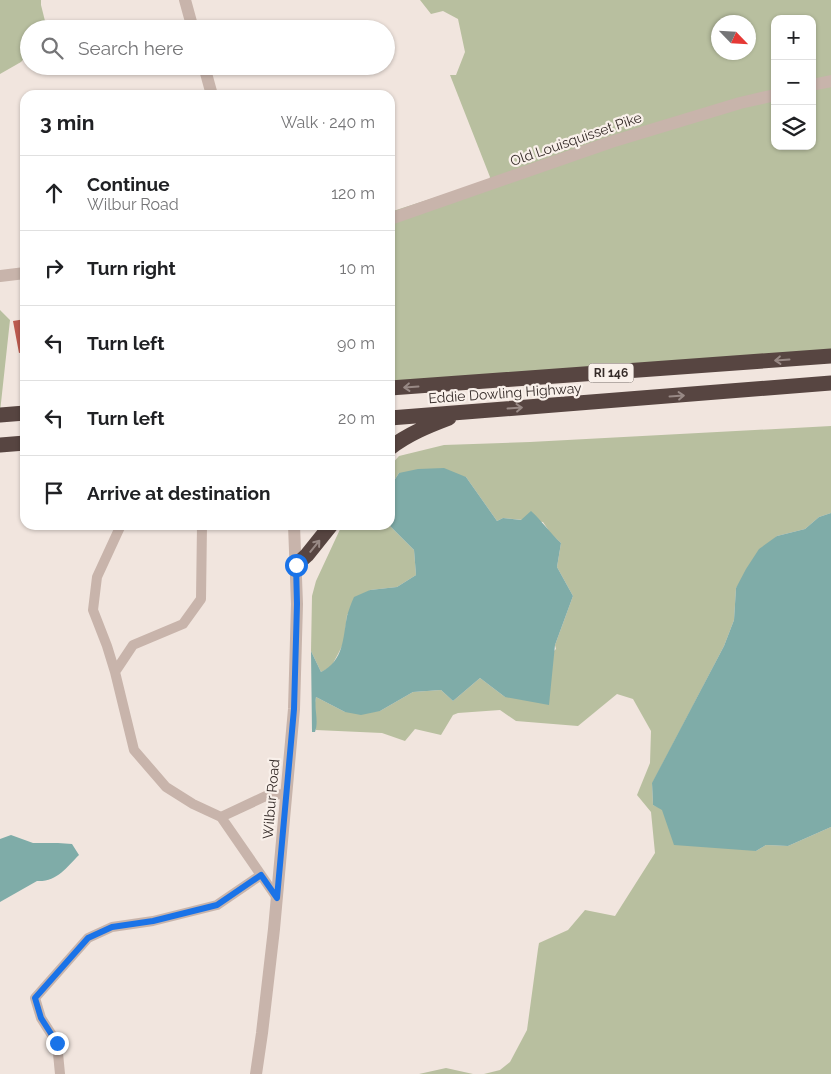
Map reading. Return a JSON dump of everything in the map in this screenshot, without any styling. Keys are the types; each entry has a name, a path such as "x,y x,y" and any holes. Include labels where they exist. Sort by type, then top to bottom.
{"highway":[{"name":"Eddie Dowling Highway","path":"395,388 831,356"},
{"name":"Eddie Dowling Highway","path":"395,418 831,384"},
{"path":"395,444 421,428 466,412"},
{"path":"0,415 20,413"},
{"path":"0,445 20,444"},
{"path":"296,565 307,555 327,530"}],"street":[{"path":"185,0 191,20"},
{"path":"206,75 211,90"},
{"path":"816,84 831,81"},
{"name":"Old Louisquisset Pike","path":"395,217 611,142 771,96"},
{"path":"0,276 20,274"},
{"name":"Wilbur Road","path":"256,1074 264,1023 291,747 297,604 294,530"}],"lane":[{"path":"119,530 97,577 93,610 115,672 134,750 166,787 193,804 221,817 277,898"},
{"path":"115,672 133,645 183,624 201,599 202,530"},
{"path":"221,817 268,795 286,794"},
{"path":"60,1074 57,1043 41,1018 35,998 88,938 112,927 153,921 217,905 261,875"}],"green space":[{"path":"0,0 41,0 45,20 20,20 20,63 0,74"},
{"path":"420,0 831,0 831,355 395,387 395,210 489,180 490,177 450,75 456,75 465,52 458,19 443,11 431,14"},
{"path":"0,310 10,320 0,412"},
{"path":"831,426 831,513 819,517 805,529 777,536 736,588 734,620 724,646 652,784 653,805 756,851 766,845 788,846 831,827 831,1074 484,1074 500,1070 510,1062 527,1030 539,943 568,930 585,910 615,916 655,853 651,812 637,795 650,763 651,731 633,699 617,694 578,726 516,721 500,710 458,713 453,715 441,735 415,729 405,741 382,733 316,730 316,697 345,712 380,711 413,692 441,690 453,701 480,678 505,697 556,649 555,645 573,596 557,567 561,543 551,534 543,522 503,518 497,521 466,477 399,473 395,479 395,460 399,456 444,445"},
{"path":"340,530 394,530 414,550 416,575 397,587 370,590 347,615 344,642 331,667 321,672 311,651 312,596 316,581"},
{"path":"446,1068 473,1074 419,1074"}],"water":[{"path":"444,468 466,477 497,521 503,518 521,520 531,511 561,543 557,567 573,596 555,645 549,705 505,697 480,678 453,701 441,690 413,692 380,711 361,715 345,712 316,697 316,728 315,732 312,732 311,651 321,672 329,667 334,662 341,648 347,616 354,597 370,590 397,587 416,575 414,550 394,530 395,479 399,473 418,469"},
{"path":"831,513 831,827 788,846 766,845 756,851 674,845 662,810 653,805 652,783 724,646 734,620 736,588 759,549 777,536 805,529 819,517"},
{"path":"11,835 33,843 72,844 79,855 56,877 37,881 0,902 0,839"}],"building":[{"path":"20,320 20,353 19,353 13,321"}],"route":[{"path":"57,1043 41,1018 35,998 88,938 112,927 153,921 217,905 261,875 277,898 294,709 297,604 296,565"}]}
